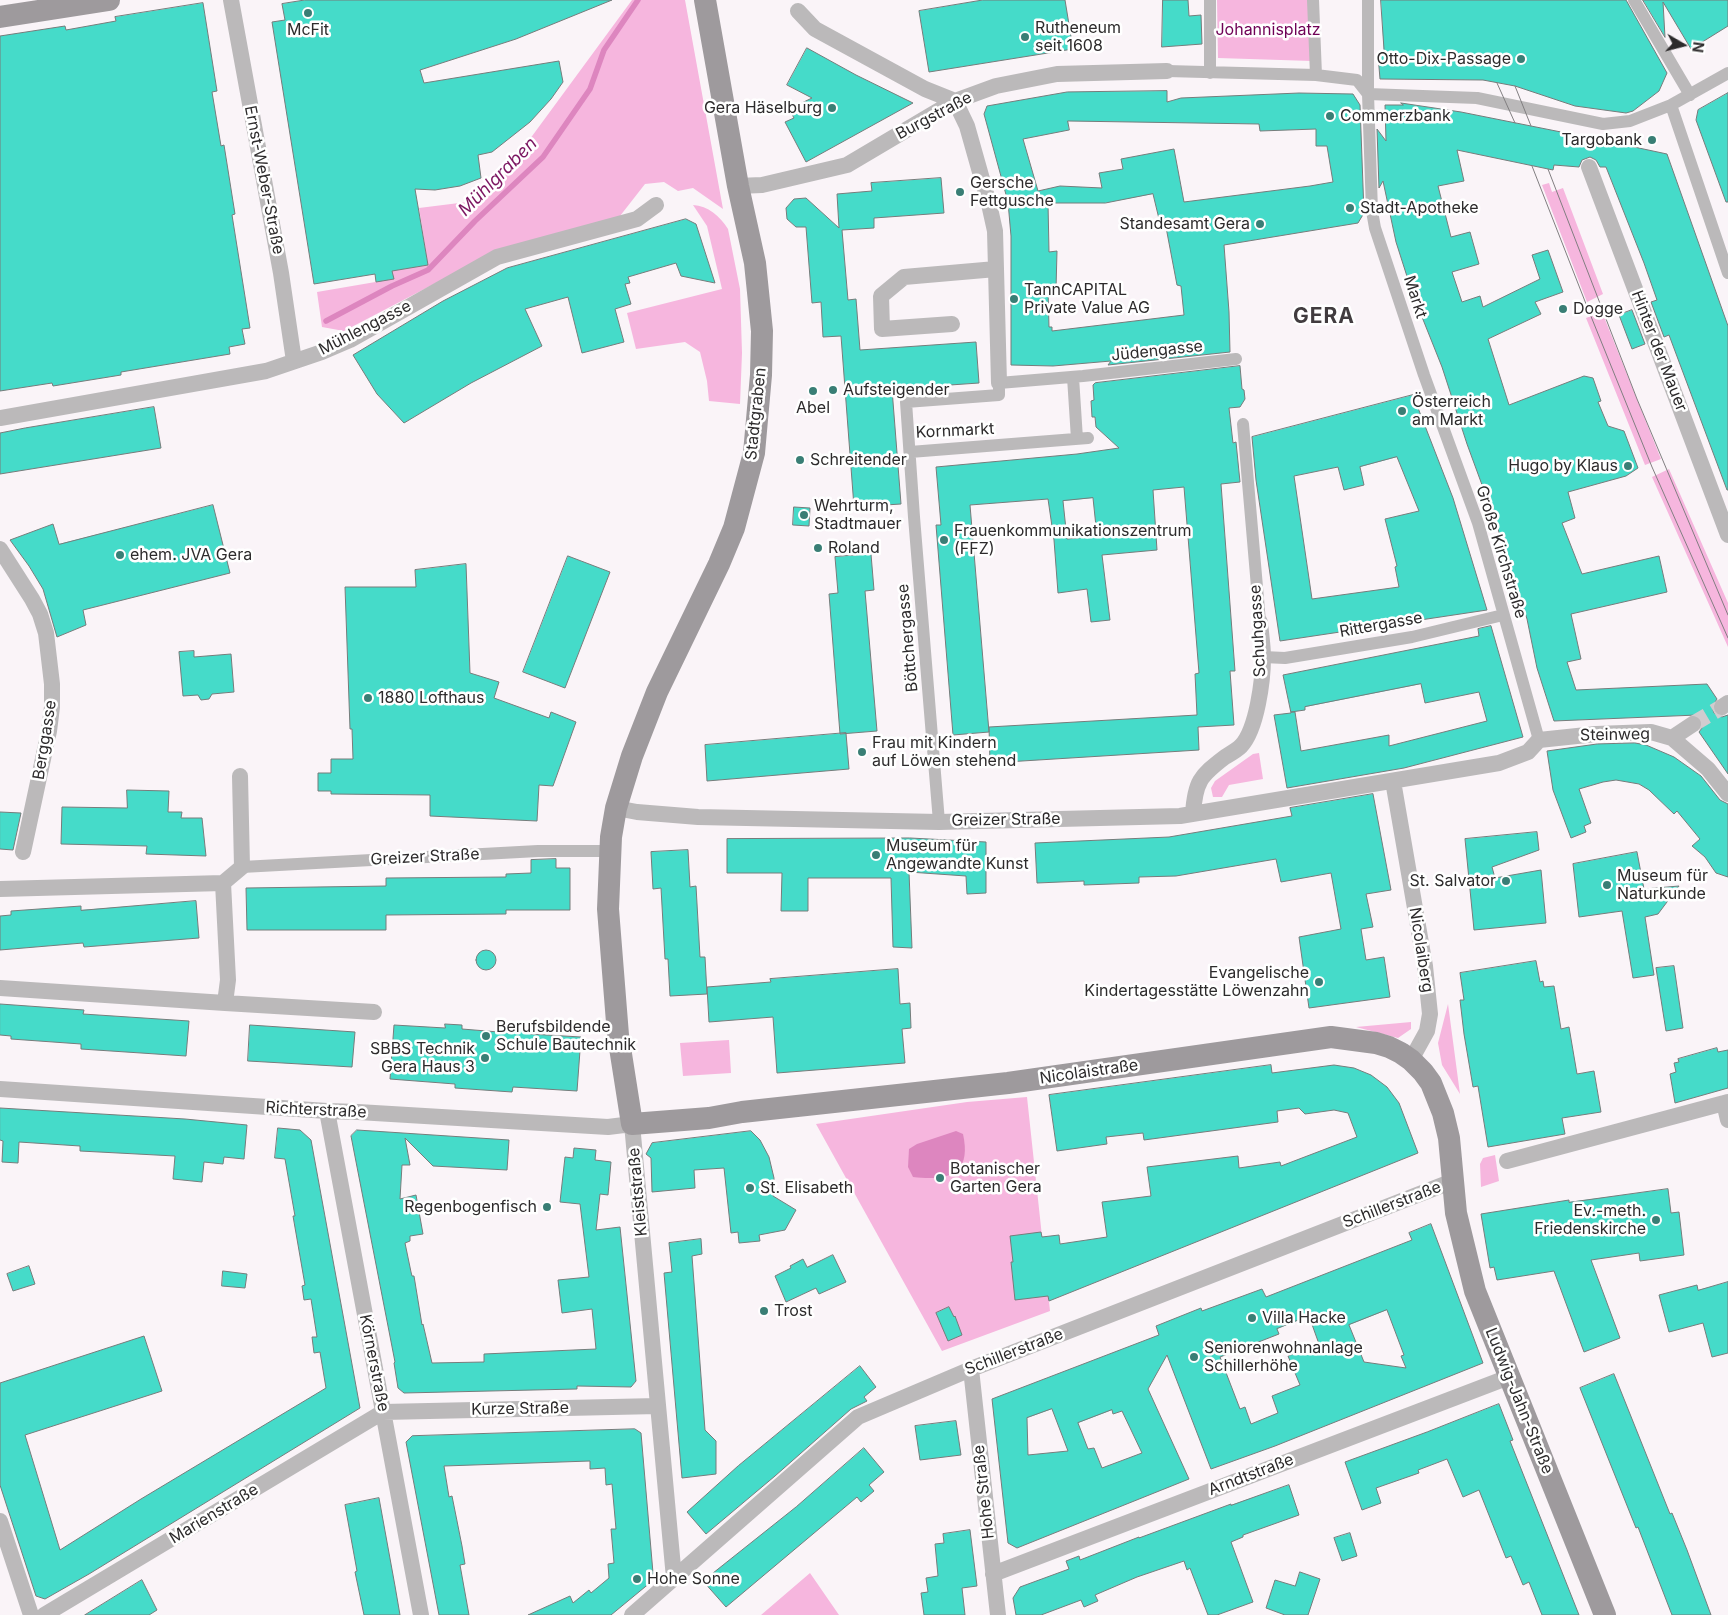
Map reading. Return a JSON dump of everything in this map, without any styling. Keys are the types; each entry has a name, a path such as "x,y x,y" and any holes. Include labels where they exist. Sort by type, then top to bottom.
{"main road":[{"path":"0,17 109,0"},
{"name":"Stadtgraben","path":"616,808 632,756 657,692 719,564 734,528 754,453 761,375 762,331 755,263 738,186 705,0"},
{"name":"Kleiststraße","path":"616,808 609,851 608,909 618,1036 632,1124"},
{"name":"Nicolaistraße","path":"632,1124 708,1118 742,1112 981,1087 1331,1037 1376,1042 1400,1053 1423,1072 1431,1083 1443,1113 1449,1138 1453,1181"},
{"name":"Ludwig-Jahn-Straße","path":"1453,1181 1456,1213 1475,1291 1605,1615"}],"street":[{"name":"Ernst-Weber-Straße","path":"231,0 282,273 294,362"},
{"path":"1210,0 1210,72"},
{"path":"1312,0 1316,75"},
{"path":"1368,0 1368,94"},
{"path":"1634,0 1690,95"},
{"path":"798,12 815,29 925,89 955,101 967,126 995,231 999,383 1078,377"},
{"name":"Burgstraße","path":"738,186 762,185 847,166 955,101 996,86 1057,74 1167,71"},
{"path":"1167,71 1316,75 1357,80 1368,94"},
{"path":"1368,94 1477,98 1603,124 1630,121 1670,105 1728,73"},
{"name":"Markt","path":"1368,94 1372,211 1375,228 1424,375"},
{"path":"1670,105 1728,272"},
{"name":"Hinter der Mauer","path":"1589,167 1728,535"},
{"name":"Mühlengasse","path":"0,418 266,371 294,362 350,340 497,257 637,219 656,205"},
{"path":"952,324 882,329 881,296 904,277 996,269"},
{"name":"Jüdengasse","path":"1078,377 1236,359"},
{"name":"Große Kirchstraße","path":"1424,375 1478,523 1539,740"},
{"name":"Kornmarkt","path":"999,383 999,395 906,402 910,452 1083,439 1078,377"},
{"name":"Schuhgasse","path":"1193,814 1196,789 1205,773 1241,746 1248,736 1261,686 1263,657 1243,424"},
{"name":"Böttchergasse","path":"910,452 939,822"},
{"name":"Berggasse","path":"0,549 40,614 46,633 52,684 49,731 23,852"},
{"name":"Rittergasse","path":"1263,657 1285,658 1412,637 1503,615"},
{"path":"1672,738 1693,724"},
{"name":"Steinweg","path":"1539,740 1596,734 1651,732 1672,738 1708,769 1728,794"},
{"path":"1385,782 1499,763 1528,752 1539,740"},
{"path":"0,889 223,883 242,867 240,776"},
{"name":"Greizer Straße","path":"616,808 637,812 698,817 939,822 1180,816 1385,782"},
{"name":"Nicolaiberg","path":"1385,782 1425,966 1430,1014 1427,1031 1410,1060"},
{"name":"Greizer Straße","path":"242,867 538,851 609,851"},
{"path":"223,883 228,980 225,1003"},
{"path":"0,988 374,1012"},
{"name":"Richterstraße","path":"0,1089 327,1112 358,1112 608,1127 632,1124"},
{"path":"1507,1162 1726,1103 1728,1120"},
{"name":"Körnerstraße","path":"327,1112 421,1615"},
{"name":"Kleiststraße","path":"632,1124 674,1578"},
{"name":"Schillerstraße","path":"632,1615 858,1417 971,1369 1453,1181"},
{"name":"Hohe Straße","path":"971,1369 998,1615"},
{"name":"Arndtstraße","path":"993,1574 1509,1377"},
{"name":"Kurze Straße","path":"383,1412 658,1406"},
{"name":"Marienstraße","path":"44,1615 383,1412"},
{"path":"0,1521 31,1615"}],"green space":[{"path":"632,0 685,0 723,209 693,188 678,191 664,182 645,184 620,216 501,249 344,331 322,327 317,292 393,279 392,271 428,265 419,208 475,201 502,177"},
{"name":"Johannisplatz","path":"1217,0 1310,0 1312,61 1218,58"},
{"path":"1549,183 1552,192 1563,188 1603,294 1587,302 1542,185"},
{"path":"693,205 704,207 713,213 728,229 740,289 742,353 740,404 709,401 707,381 700,352 685,342 636,349 627,313 722,289 707,226"},
{"path":"1602,312 1661,459 1645,465 1586,318"},
{"path":"1669,469 1728,603 1728,647 1652,477"},
{"path":"1259,753 1263,779 1229,785 1222,797 1213,797 1211,788 1215,781 1253,754"},
{"path":"1448,1004 1460,1094 1442,1065 1438,1043"},
{"path":"1411,1022 1411,1029 1398,1038 1356,1027"},
{"path":"729,1040 731,1073 683,1076 680,1043"},
{"name":"Botanischer Garten Gera","path":"1027,1097 1050,1311 942,1351 816,1124 967,1102"},
{"path":"1495,1155 1499,1181 1481,1187 1480,1164 1483,1158"},
{"path":"810,1573 839,1615 761,1615"}],"shaded area":[{"path":"956,1131 963,1134 965,1148 964,1159 960,1167 947,1176 937,1178 913,1177 908,1167 909,1149 917,1144"}],"building":[{"path":"305,0 612,0 516,39 420,70 424,83 559,61 563,82 551,99 530,122 492,152 478,155 481,178 460,186 435,190 415,189 428,265 392,271 394,279 376,282 375,274 314,284 272,22 285,20 282,4"},
{"path":"983,0 1065,0 1073,49 929,72 919,11"},
{"path":"1163,0 1188,0 1189,16 1201,15 1202,44 1162,47"},
{"name":"Otto-Dix-Passage","path":"1381,0 1626,0 1667,73 1659,91 1633,111 1626,113 1575,106 1515,86 1483,80 1380,79 1378,55 1384,55"},
{"path":"1643,0 1728,0 1728,26 1691,49 1663,2 1665,37"},
{"path":"203,3 217,91 212,92 221,146 224,145 235,214 232,215 250,328 242,329 245,344 229,347 230,354 121,372 121,375 53,386 52,383 0,391 0,36 65,26 66,30 116,21 115,17"},
{"path":"807,48 913,103 806,162 785,122 794,118 789,109 812,98 787,85"},
{"path":"1167,91 1167,102 1181,98 1299,93 1353,94 1360,105 1364,213 1358,223 1224,245 1230,352 1108,365 1111,361 1053,366 1011,365 1011,236 1008,202 984,114 987,106 1067,92","holes":["1068,121 1259,124 1260,131 1316,129 1316,146 1327,146 1333,182 1184,202 1174,149 1121,159 1123,169 1099,173 1102,188 1060,186 1038,191 1023,139 1069,130","1153,194 1160,223 1165,222 1177,285 1181,286 1184,315 1052,331 1052,327 1049,327 1048,289 1056,289 1057,251 1049,252 1048,203 1105,203"]},
{"path":"1728,93 1728,202 1726,202 1696,120 1698,110"},
{"path":"1401,103 1461,112 1596,139 1586,147 1606,141 1667,154 1728,326 1728,490 1669,335 1664,337 1651,302 1657,300 1606,167 1600,167 1596,160 1590,157 1582,160 1579,167 1554,165 1553,170 1457,150 1464,181 1438,186 1451,237 1470,232 1479,264 1452,272 1462,302 1480,296 1483,307 1540,279 1532,255 1548,250 1563,292 1535,302 1541,314 1488,339 1509,405 1584,376 1593,378 1601,401 1598,402 1608,426 1624,431 1638,468 1626,476 1568,492 1575,518 1562,523 1582,574 1659,556 1667,592 1571,614 1581,659 1567,662 1576,690 1707,684 1717,699 1712,707 1714,713 1722,717 1728,715 1728,774 1699,732 1703,723 1697,715 1554,721 1537,668 1527,619 1496,523 1467,444 1442,367 1412,292 1396,242 1383,181 1379,188 1377,129 1386,141 1385,105 1403,105"},
{"path":"941,178 944,213 874,218 874,228 842,230 848,300 856,299 860,350 976,342 979,383 892,389 901,504 854,507 841,336 823,337 821,302 812,303 806,227 796,227 787,219 786,208 794,199 806,198 839,228 837,194 872,191 871,183"},
{"path":"686,219 696,224 715,283 681,276 676,263 628,277 630,283 625,284 631,304 615,309 624,342 582,353 568,297 525,309 542,346 471,383 404,423 377,394 353,355 443,301 507,268"},
{"path":"1632,310 1645,344 1632,349 1619,315"},
{"path":"1240,366 1245,399 1240,407 1229,408 1233,443 1236,442 1240,482 1221,484 1235,671 1230,671 1234,725 1198,727 1199,750 990,763 989,727 1197,715 1195,674 1199,673 1184,487 1153,490 1157,550 1102,555 1110,620 1091,622 1087,589 1058,593 1054,540 1048,499 970,505 989,732 953,735 936,525 941,525 936,467 1077,454 1119,448 1096,427 1095,417 1092,417 1091,401 1094,400 1093,385 1095,383","holes":["1093,498 1097,536 1067,539 1063,501"]},
{"path":"1413,395 1453,498 1487,610 1280,641 1256,480 1252,437","holes":["1397,457 1419,511 1385,519 1397,566 1395,567 1399,587 1312,599 1294,476 1338,467 1344,490 1364,485 1360,467"]},
{"path":"154,407 161,448 0,474 0,433"},
{"path":"213,505 230,573 83,610 86,625 57,637 43,589 10,540 53,524 59,544"},
{"path":"794,507 810,508 809,526 793,525"},
{"path":"871,554 874,590 865,591 877,731 840,734 829,594 838,593 835,557"},
{"path":"568,556 610,572 565,688 523,672"},
{"path":"466,564 470,673 499,682 494,698 549,718 551,712 576,722 553,786 539,785 537,821 430,816 430,795 331,794 331,791 318,791 318,773 331,773 331,759 353,759 352,729 350,729 345,587 416,587 415,570"},
{"path":"1491,626 1523,737 1404,768 1287,788 1274,715 1291,713 1283,675 1479,636 1478,629","holes":["1421,684 1425,703 1479,692 1487,721 1389,746 1389,735 1301,751 1295,712 1291,712 1305,710 1305,707"]},
{"path":"194,651 194,657 231,654 234,692 212,694 209,699 201,700 198,695 183,696 179,652"},
{"path":"846,733 849,769 707,781 705,745"},
{"path":"1635,743 1646,745 1674,757 1701,776 1720,800 1728,804 1728,877 1716,873 1705,857 1692,846 1700,839 1677,811 1674,814 1649,790 1639,784 1616,780 1579,789 1591,823 1584,826 1586,832 1571,838 1553,790 1547,751 1597,744"},
{"path":"127,790 169,791 168,812 182,812 181,818 202,818 206,856 146,854 147,846 61,844 62,807 127,808"},
{"path":"1373,794 1391,890 1366,894 1373,927 1361,929 1366,960 1384,957 1390,997 1309,1008 1299,937 1341,929 1331,873 1281,882 1276,859 1176,876 1139,877 1139,883 1084,885 1084,881 1037,883 1035,843 1169,837 1292,816 1290,808"},
{"path":"0,812 21,813 13,850 0,849"},
{"name":"St. Salvator","path":"1537,832 1539,850 1492,867 1495,878 1541,870 1546,923 1474,930 1465,839"},
{"path":"910,838 986,842 986,893 967,894 966,876 909,872 912,948 893,947 891,878 808,878 808,911 781,911 782,873 727,873 727,839"},
{"path":"688,850 690,887 696,886 700,957 705,957 707,994 670,996 668,959 665,959 661,888 653,889 651,852"},
{"name":"Museum für Naturkunde","path":"1637,852 1644,889 1679,886 1658,914 1645,917 1654,975 1633,978 1622,911 1579,917 1573,864"},
{"path":"556,859 556,868 570,868 570,910 506,910 506,914 386,915 386,930 247,930 246,888 386,886 386,878 506,877 506,874 531,873 531,860"},
{"path":"196,901 199,938 84,947 83,943 0,950 0,916 11,915 11,911 81,906 81,910"},
{"path":"482,950 490,950 496,956 496,964 490,970 482,970 476,964 476,956"},
{"path":"1536,961 1540,982 1543,981 1544,987 1554,986 1561,1029 1569,1027 1577,1074 1594,1071 1601,1112 1562,1118 1565,1134 1488,1147 1478,1086 1473,1087 1464,1034 1460,1000 1464,1000 1460,973"},
{"path":"1674,966 1683,1028 1666,1031 1656,968"},
{"path":"898,969 900,1004 910,1003 911,1028 902,1029 905,1063 777,1073 773,1017 709,1022 707,987 771,982 770,979"},
{"path":"0,1004 84,1010 83,1014 189,1021 186,1056 81,1049 81,1044 11,1039 11,1036 0,1035"},
{"name":"SBBS Technik Gera Haus 3","path":"445,1024 462,1025 462,1029 511,1033 511,1028 530,1029 530,1034 581,1037 577,1091 513,1087 512,1092 455,1088 455,1084 390,1079 394,1025 445,1028"},
{"path":"250,1025 355,1032 352,1067 248,1061"},
{"path":"1717,1048 1718,1052 1728,1050 1728,1088 1675,1103 1670,1074 1676,1072 1674,1063 1679,1062 1678,1059"},
{"path":"1271,1065 1272,1073 1334,1065 1354,1068 1371,1075 1387,1087 1399,1103 1418,1153 1049,1301 1048,1296 1015,1300 1010,1236 1041,1232 1042,1237 1059,1235 1060,1244 1107,1237 1102,1202 1151,1196 1147,1167 1238,1156 1239,1168 1280,1162 1281,1166 1357,1137 1348,1113 1334,1110 1305,1114 1299,1108 1277,1111 1278,1122 1144,1140 1143,1133 1106,1137 1107,1144 1057,1151 1049,1095"},
{"path":"0,1108 185,1119 247,1125 244,1159 224,1157 223,1164 204,1162 202,1182 173,1179 175,1156 80,1151 80,1146 19,1142 18,1163 2,1162 3,1141 0,1140"},
{"path":"278,1128 300,1130 311,1140 360,1408 89,1574 45,1599 36,1596 0,1485 0,1383 144,1336 162,1391 25,1435 60,1550 326,1388 320,1352 314,1353 312,1337 317,1337 311,1299 304,1300 302,1286 305,1285 285,1159 275,1158"},
{"path":"357,1130 509,1140 507,1170 433,1166 405,1138 410,1165 402,1165 400,1199 416,1195 423,1234 410,1236 410,1241 405,1243 412,1276 414,1276 422,1325 432,1363 484,1362 484,1354 596,1349 592,1309 562,1313 558,1280 589,1277 580,1204 560,1202 565,1157 573,1158 574,1148 596,1150 595,1160 611,1162 608,1195 600,1194 596,1230 620,1227 636,1381 631,1387 577,1386 577,1389 404,1393 398,1388 395,1362 351,1136"},
{"name":"St. Elisabeth","path":"751,1131 760,1140 769,1157 774,1178 773,1196 796,1210 785,1230 759,1235 760,1241 739,1243 738,1232 731,1233 724,1168 694,1170 695,1188 652,1192 651,1158 646,1154 652,1143"},
{"path":"1668,1189 1671,1213 1679,1212 1684,1255 1640,1261 1639,1253 1591,1260 1620,1338 1584,1352 1554,1271 1497,1280 1494,1267 1490,1268 1481,1214 1569,1200 1569,1202"},
{"path":"1431,1224 1483,1363 1275,1446 1211,1469 1167,1355 1148,1389 1189,1479 1017,1548 1008,1543 992,1399 1159,1335 1156,1326 1201,1308 1202,1311 1262,1289 1266,1297 1412,1240 1409,1233","holes":["1387,1310 1404,1355 1401,1356 1406,1368 1364,1362 1349,1325","1309,1316 1319,1344 1288,1356 1300,1385 1272,1396 1278,1413 1251,1424 1245,1407 1240,1409 1220,1357 1279,1334 1277,1329","1052,1409 1068,1451 1028,1455 1027,1418","1112,1410 1113,1414 1122,1411 1142,1453 1102,1468 1094,1448 1088,1449 1078,1423"]},
{"path":"701,1239 702,1254 692,1256 705,1430 716,1441 716,1474 682,1478 664,1273 672,1272 669,1243"},
{"path":"833,1255 846,1282 819,1294 816,1288 786,1302 775,1276 803,1259 807,1267"},
{"path":"29,1266 35,1284 13,1291 7,1274"},
{"path":"223,1271 247,1274 245,1288 222,1286"},
{"path":"1728,1282 1728,1353 1712,1357 1703,1323 1669,1332 1659,1295 1697,1285 1698,1290"},
{"path":"949,1307 955,1316 962,1335 948,1341 936,1313"},
{"path":"860,1366 876,1387 864,1397 867,1401 851,1409 706,1534 687,1512 738,1466"},
{"path":"1614,1374 1670,1514 1672,1513 1687,1550 1711,1615 1672,1615 1638,1527 1636,1528 1580,1388"},
{"path":"1499,1404 1513,1440 1510,1441 1579,1615 1542,1615 1529,1582 1523,1585 1511,1556 1506,1558 1479,1490 1463,1497 1447,1459 1418,1470 1419,1473 1376,1488 1381,1503 1362,1510 1345,1462"},
{"path":"956,1421 961,1455 920,1460 915,1426"},
{"path":"635,1429 641,1433 653,1573 651,1582 611,1615 528,1615 570,1596 573,1603 589,1590 591,1593 609,1578 608,1564 614,1563 611,1529 616,1529 612,1484 606,1485 605,1468 590,1469 590,1461 444,1466 449,1497 452,1496 462,1546 465,1564 460,1565 469,1615 439,1615 406,1442 412,1436"},
{"path":"864,1448 884,1472 869,1485 874,1491 861,1502 857,1497 726,1607 703,1581 796,1507"},
{"path":"1289,1485 1299,1515 1243,1535 1243,1537 1231,1542 1253,1602 1217,1615 1208,1615 1190,1568 1187,1570 1184,1561 1137,1577 1095,1595 1098,1601 1084,1607 1081,1600 1041,1615 1016,1615 1013,1598 1020,1587 1069,1569 1066,1561 1079,1556 1080,1560 1139,1537"},
{"path":"379,1498 400,1615 364,1615 355,1572 357,1571 345,1505"},
{"path":"970,1530 977,1586 962,1588 965,1615 924,1615 921,1593 928,1592 926,1578 938,1576 935,1544 944,1543 943,1534"},
{"path":"1350,1533 1357,1556 1342,1561 1334,1538"},
{"path":"1300,1572 1320,1579 1308,1615 1285,1615 1266,1608 1275,1580 1295,1586"},
{"path":"142,1580 157,1610 149,1615 85,1615"}],"waterway":[{"name":"Mühlgraben","path":"326,321 392,286 428,270 475,221 543,157 590,89 604,50 638,0"}],"tunnel":[{"path":"1693,724 1722,707"}],"tram line":[{"path":"1497,83 1515,123"},
{"path":"1515,86 1531,126"},
{"path":"1532,166 1652,467 1728,638"},
{"path":"1548,169 1637,399 1728,615"}],"place":[{"name":"McFit","path":"308,13"},
{"name":"Rutheneum seit 1608","path":"1025,37"},
{"name":"Otto-Dix-Passage","path":"1521,59"},
{"name":"Gera Häselburg","path":"832,108"},
{"name":"Commerzbank","path":"1330,116"},
{"name":"Targobank","path":"1652,140"},
{"name":"Gersche Fettgusche","path":"960,192"},
{"name":"Stadt-Apotheke","path":"1350,208"},
{"name":"Standesamt Gera","path":"1260,224"},
{"name":"TannCAPITAL Private Value AG","path":"1014,299"},
{"name":"Dogge","path":"1563,309"},
{"name":"Aufsteigender","path":"833,390"},
{"name":"Abel","path":"813,391"},
{"name":"Österreich am Markt","path":"1402,411"},
{"name":"Schreitender","path":"800,460"},
{"name":"Hugo by Klaus","path":"1628,466"},
{"name":"Wehrturm, Stadtmauer","path":"804,515"},
{"name":"Frauenkommunikationszentrum (FFZ)","path":"944,540"},
{"name":"Roland","path":"818,548"},
{"name":"ehem. JVA Gera","path":"120,555"},
{"name":"1880 Lofthaus","path":"368,698"},
{"name":"Frau mit Kindern auf Löwen stehend","path":"862,752"},
{"name":"Museum für Angewandte Kunst","path":"876,855"},
{"name":"St. Salvator","path":"1506,881"},
{"name":"Museum für Naturkunde","path":"1607,885"},
{"name":"Evangelische Kindertagesstätte Löwenzahn","path":"1319,982"},
{"name":"Berufsbildende Schule Bautechnik","path":"486,1036"},
{"name":"SBBS Technik Gera Haus 3","path":"485,1058"},
{"name":"Botanischer Garten Gera","path":"940,1178"},
{"name":"St. Elisabeth","path":"750,1188"},
{"name":"Regenbogenfisch","path":"547,1207"},
{"name":"Ev.-meth. Friedenskirche","path":"1656,1220"},
{"name":"Trost","path":"764,1311"},
{"name":"Villa Hacke","path":"1252,1318"},
{"name":"Seniorenwohnanlage Schillerhöhe","path":"1194,1357"},
{"name":"Hohe Sonne","path":"637,1579"}],"district":[{"name":"GERA","path":"1324,317"}]}
